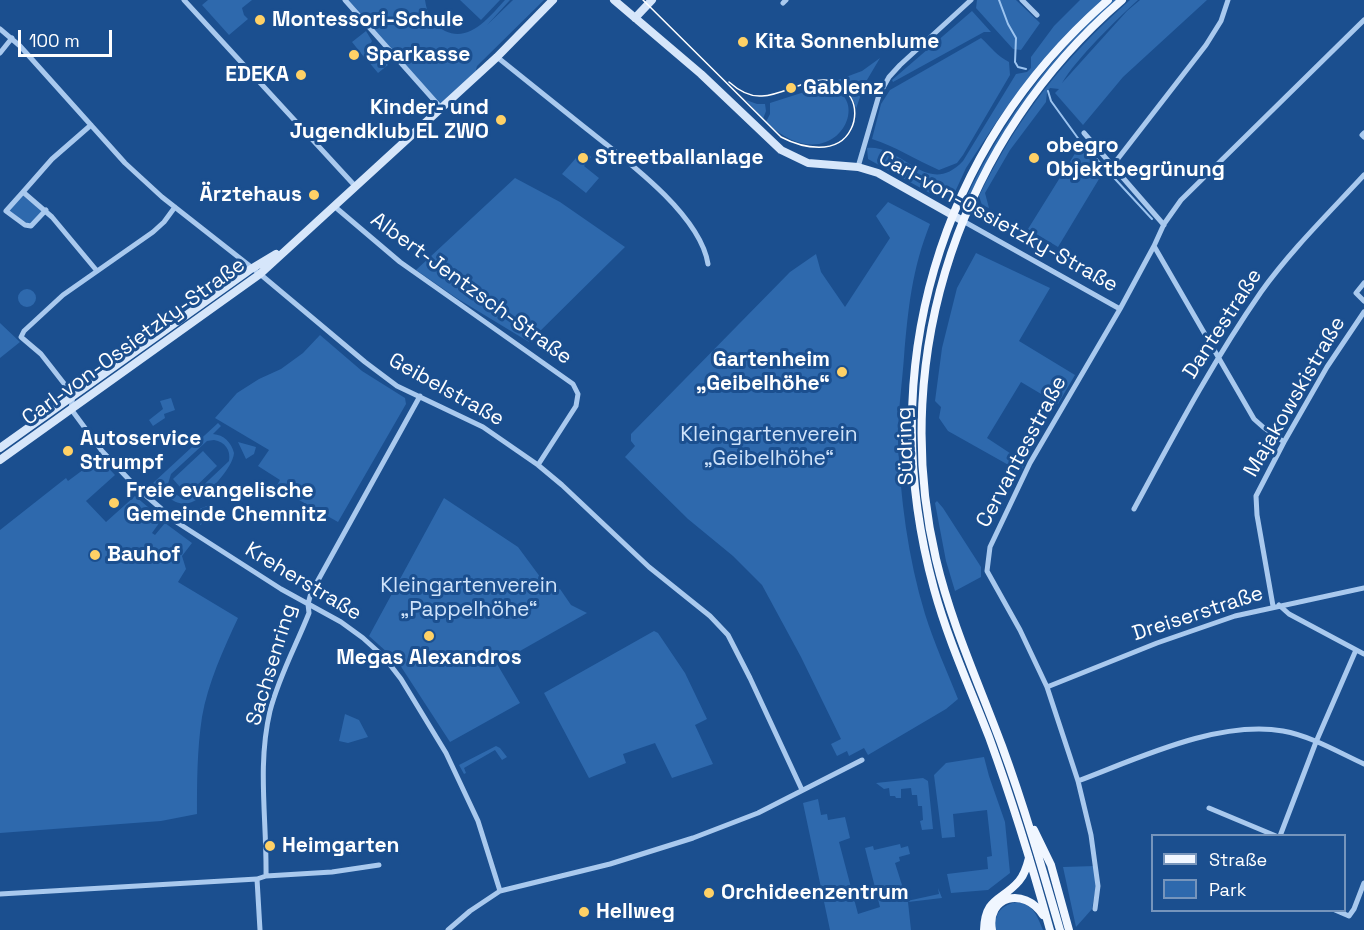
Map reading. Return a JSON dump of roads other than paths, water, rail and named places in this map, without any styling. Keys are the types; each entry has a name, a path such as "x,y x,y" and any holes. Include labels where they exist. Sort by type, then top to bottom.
{"main road":[{"name":"Südring","path":"1050,928 1003,775 934,591 917,507 912,431 915,371 930,286 953,215 970,176 1002,120 1062,45 1108,0"},
{"name":"Südring","path":"1066,930 1047,854 1026,817 945,593 929,529 925,494 921,425 923,384 929,341 949,261 981,180 1027,102 1069,50 1122,0"},
{"path":"984,930 987,909 992,902 1021,879 1029,858"},
{"path":"992,930 991,920 995,910 1003,902 1014,898 1025,899 1035,904 1050,928"}],"street":[{"path":"184,0 356,187"},
{"path":"345,0 441,108"},
{"name":"Carl-von-Ossietzky-Straße","path":"0,460 260,274 497,57 553,0"},
{"name":"Carl-von-Ossietzky-Straße","path":"614,0 701,74 781,150 808,163 858,167 878,173 1120,309"},
{"path":"635,18 652,0"},
{"name":"Carl-von-Ossietzky-Straße","path":"858,167 879,95 889,78 900,65 971,0"},
{"path":"1022,0 1037,15"},
{"path":"1113,165 1184,75 1216,30 1228,0"},
{"name":"Cervantesstraße","path":"1095,909 1098,886 1091,835 1078,781 1047,687 1020,630 987,571 990,547 1030,464 1120,309 1164,225 1181,200 1364,20"},
{"name":"Geibelstraße","path":"0,29 12,38 143,180 175,207 397,386 483,427 538,465 562,484 649,567 701,607 728,635 802,790"},
{"path":"0,53 12,38"},
{"path":"497,57 648,179 688,223 701,245 708,264"},
{"path":"6,211 52,159 91,125"},
{"path":"1084,133 1164,225"},
{"name":"Dantestraße","path":"1134,509 1219,356 1278,270 1364,175"},
{"path":"23,192 46,210 97,271"},
{"path":"0,206 25,225 31,226 46,210"},
{"name":"Albert-Jentzsch-Straße","path":"334,206 400,262 573,384 578,394 576,406 538,465"},
{"path":"71,409 74,395 41,354 22,339 22,333 63,295 153,232 175,207"},
{"path":"1154,246 1254,418 1264,429 1284,442"},
{"name":"Carl-von-Ossietzky-Straße","path":"0,448 251,268 285,249"},
{"name":"Majakowskistraße","path":"1364,283 1356,293 1364,302"},
{"name":"Majakowskistraße","path":"1276,606 1257,515 1256,496 1327,367 1364,312"},
{"name":"Sachsenring","path":"266,876 263,764 270,714 282,673 309,613 308,604 311,593 420,396"},
{"name":"Kreherstraße","path":"71,409 102,451 137,488 178,523 363,638 384,657 401,679 439,739 468,798 500,891"},
{"name":"Dreiserstraße","path":"1047,687 1235,616 1364,588"},
{"path":"1276,606 1364,654"},
{"path":"1279,834 1356,650"},
{"path":"1078,781 1155,752 1228,731 1248,729 1283,731 1316,742 1364,764"},
{"path":"448,930 470,911 500,891 610,864 693,838 758,813 862,760"},
{"path":"1209,808 1273,834"},
{"path":"0,894 257,879 266,876 332,872 379,865"},
{"path":"257,879 260,930"},
{"path":"1340,912 1349,916 1364,883"}],"waterway":[{"path":"999,0 1016,38 1015,62 1018,67 1026,69"},
{"path":"1048,91 1051,101 1080,141 1152,219"}],"tram line":[{"path":"643,0 781,137 809,146 829,146 845,138 853,125 855,113 853,102 842,87 832,81 810,82 762,96 744,92 729,82"}],"place":[{"name":"Montessori-Schule","path":"260,20"},
{"name":"Kita Sonnenblume","path":"743,42"},
{"name":"Sparkasse","path":"354,55"},
{"name":"EDEKA","path":"301,75"},
{"name":"Gablenz","path":"791,88"},
{"name":"Kinder- und Jugendklub EL ZWO","path":"501,120"},
{"name":"Streetballanlage","path":"583,158"},
{"name":"obegro Objektbegrünung","path":"1034,158"},
{"name":"Ärztehaus","path":"314,195"},
{"name":"Gartenheim „Geibelhöhe“","path":"842,372"},
{"name":"Autoservice Strumpf","path":"68,451"},
{"name":"Freie evangelische Gemeinde Chemnitz","path":"114,503"},
{"name":"Bauhof","path":"95,555"},
{"name":"Megas Alexandros","path":"429,636"},
{"name":"Heimgarten","path":"270,846"},
{"name":"Orchideenzentrum","path":"709,893"},
{"name":"Hellweg","path":"584,912"}],"park label":[{"name":"Kleingartenverein „Geibelhöhe“","path":"769,447"},
{"name":"Kleingartenverein „Pappelhöhe“","path":"469,598"}]}
